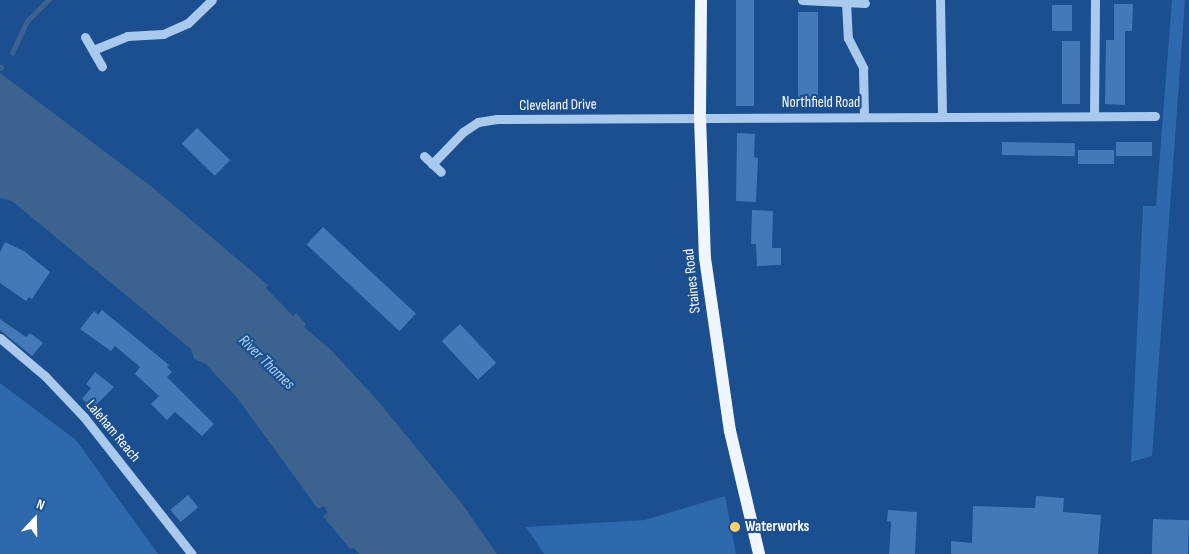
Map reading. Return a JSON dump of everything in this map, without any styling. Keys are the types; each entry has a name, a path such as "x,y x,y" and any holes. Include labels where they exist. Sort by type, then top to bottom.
{"main road":[{"name":"Staines Road","path":"701,0 700,117 706,258 718,359 730,431 759,554"}],"street":[{"path":"93,50 127,36 163,34 188,23 212,0"},
{"path":"802,0 865,3"},
{"path":"940,0 942,115"},
{"path":"1094,116 1095,0"},
{"path":"846,2 848,38 863,68 864,116"},
{"path":"85,37 102,66"},
{"name":"Northfield Road","path":"700,117 1155,116"},
{"name":"Cleveland Drive","path":"432,164 463,132 478,122 497,119 700,117"},
{"path":"424,156 441,172"},
{"name":"Laleham Reach","path":"0,338 45,376 84,417 192,554"}],"shaded area":[{"path":"1172,0 1185,0 1152,456 1131,462 1143,206 1156,206"},
{"path":"0,383 76,440 158,554 0,554"},
{"path":"725,496 736,554 544,554 526,527 645,520"}],"water":[{"name":"River Thames","path":"0,73 152,187 268,285 266,288 293,316 296,313 306,324 304,327 331,350 378,401 463,505 497,554 359,554 354,548 350,549 323,516 328,513 324,506 318,509 238,399 206,364 194,359 191,349 12,201 0,198"}],"building":[{"path":"736,0 754,0 754,106 736,106"},
{"path":"1114,4 1133,4 1132,31 1125,31 1125,105 1105,104 1106,40 1114,40"},
{"path":"1052,5 1072,5 1072,31 1052,31"},
{"path":"798,12 818,12 818,101 798,101"},
{"path":"1062,41 1080,41 1080,104 1062,104"},
{"path":"197,128 230,160 215,176 182,144"},
{"path":"737,133 755,134 754,157 758,158 756,202 736,201"},
{"path":"1002,142 1075,143 1075,156 1002,155"},
{"path":"1116,142 1152,142 1152,156 1116,156"},
{"path":"1078,150 1114,150 1114,164 1078,164"},
{"path":"752,210 773,211 772,248 781,248 781,265 757,266 756,244 751,244"},
{"path":"323,227 416,314 400,331 307,245"},
{"path":"5,242 24,251 50,272 32,299 29,297 26,301 0,283 0,252"},
{"path":"102,310 169,365 167,367 172,372 167,377 214,424 202,436 175,412 167,420 151,404 159,396 135,374 140,367 115,346 111,351 80,329 94,311 98,315"},
{"path":"0,319 26,337 30,333 43,343 32,356 0,330"},
{"path":"460,324 496,363 478,380 442,341"},
{"path":"95,372 114,387 93,408 82,399 91,388 86,384"},
{"path":"188,495 198,507 181,522 170,510"},
{"path":"1036,496 1064,498 1063,512 1101,515 1098,554 951,554 951,541 972,543 973,506 1035,508"},
{"path":"888,510 917,512 915,554 889,554 891,522 887,521"},
{"path":"1153,519 1189,520 1188,554 1152,554"}],"waterway":[{"path":"12,53 27,21 48,0"}],"place":[{"name":"Waterworks","path":"735,527"}]}
